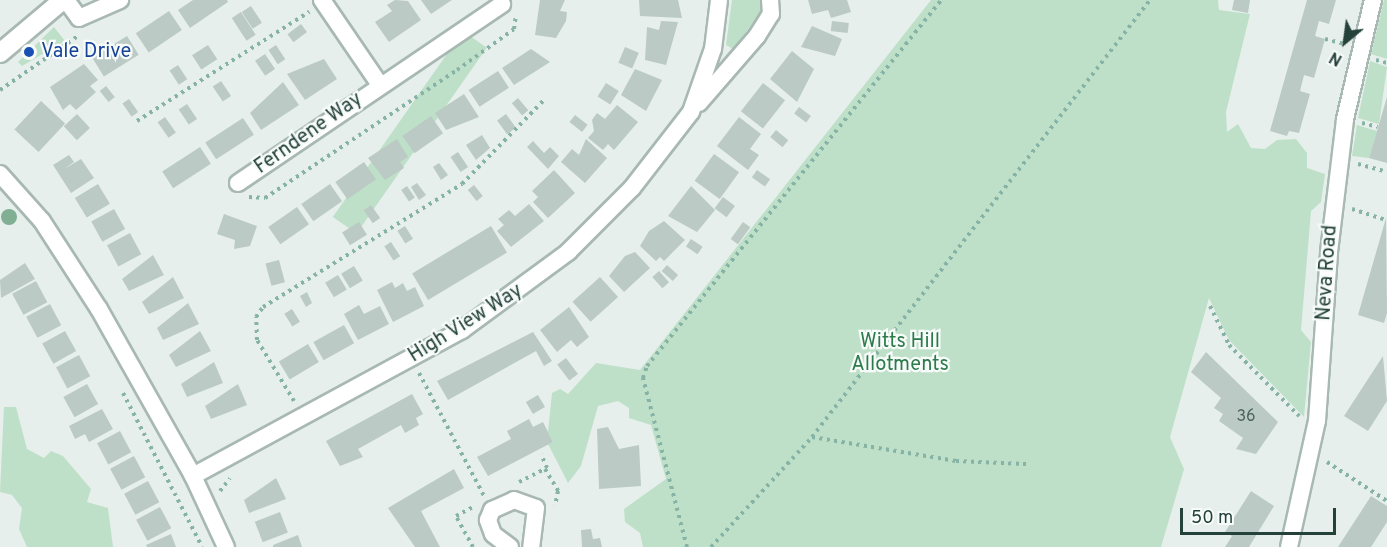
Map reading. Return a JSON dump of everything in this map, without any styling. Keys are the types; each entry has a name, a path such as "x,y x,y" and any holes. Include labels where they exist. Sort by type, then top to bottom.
{"street":[{"path":"0,53 65,0 80,18 120,0"},
{"name":"High View Way","path":"692,112 713,48 719,0"},
{"name":"High View Way","path":"193,476 302,415 411,359 552,266 633,188 692,112 757,36 771,14 770,0"},
{"name":"Neva Road","path":"1289,547 1312,453 1333,204 1339,160 1373,0"},
{"name":"Ferndene Way","path":"323,1 380,85"},
{"name":"Ferndene Way","path":"238,183 380,85 507,6"},
{"path":"0,174 42,221 92,299 193,476 226,547"},
{"path":"510,547 493,534 488,503 514,500 531,502 537,517 531,547"}],"path":[{"path":"687,547 643,378 647,366 941,0"},
{"path":"711,547 812,437 1150,0"},
{"path":"137,121 323,1"},
{"path":"238,183 241,194 265,198 514,29 516,14 507,6"},
{"path":"0,90 72,39"},
{"path":"1325,39 1348,45"},
{"path":"1346,56 1350,39"},
{"path":"302,415 257,340 256,318 263,308 462,184 543,101"},
{"path":"1339,160 1387,172"},
{"path":"1333,204 1386,220"},
{"path":"1210,306 1229,345 1307,423 1308,411"},
{"path":"411,359 488,503"},
{"path":"118,384 202,547"},
{"path":"812,437 956,461 1026,465"},
{"path":"1312,453 1387,501"},
{"path":"515,484 547,468 541,454"},
{"path":"473,547 456,516 488,503 495,493"}],"green space":[{"path":"732,0 762,0 762,11 733,49 726,45"},
{"name":"Witts Hill Allotments","path":"931,0 1218,0 1219,10 1250,14 1226,112 1227,132 1238,124 1251,148 1265,149 1277,140 1296,139 1307,153 1307,168 1325,174 1321,202 1311,211 1301,330 1311,342 1304,417 1229,340 1209,298 1170,437 1184,469 1161,547 643,547 640,533 625,522 624,509 666,479 651,425 629,418 629,408 618,401 598,406 581,466 568,483 548,444 553,442 548,432 552,393 560,389 568,394 596,363 640,370"},
{"path":"1384,0 1387,0 1387,59 1371,54"},
{"path":"54,27 65,41 22,66 18,62"},
{"path":"463,31 487,48 357,234 333,217"},
{"path":"1370,61 1387,67 1379,124 1358,118"},
{"path":"1357,125 1377,131 1369,158 1352,156"},
{"path":"4,407 16,407 27,449 44,458 51,451 63,456 91,489 87,502 108,508 113,547 27,547 19,529 22,508 12,495 0,492"}],"building":[{"path":"193,0 227,0 228,2 190,28 178,10"},
{"path":"395,0 408,1 421,20 389,42 375,22 392,11 387,5"},
{"path":"421,0 452,0 431,14"},
{"path":"540,0 565,0 560,11 567,12 566,21 556,38 535,35"},
{"path":"639,0 678,0 682,18 640,16"},
{"path":"808,0 847,0 851,12 831,18 828,10 812,14"},
{"path":"1234,0 1250,0 1248,13 1232,10"},
{"path":"1307,0 1336,0 1329,24 1319,21 1315,36 1325,39 1314,78 1304,75 1300,91 1310,94 1299,133 1289,131 1287,136 1270,131"},
{"path":"251,6 262,23 253,29 242,12"},
{"path":"169,11 182,30 149,52 136,33"},
{"path":"241,12 256,35 246,41 232,18"},
{"path":"661,21 678,22 666,65 645,60 647,27 659,30"},
{"path":"832,21 849,23 848,33 831,31"},
{"path":"301,24 307,32 293,42 287,34"},
{"path":"812,26 842,39 835,56 801,47"},
{"path":"127,36 139,55 104,76 92,58"},
{"path":"208,45 217,59 201,70 192,55"},
{"path":"276,45 285,59 278,64 268,50"},
{"path":"625,47 639,53 632,69 618,63"},
{"path":"531,49 550,62 514,85 502,68"},
{"path":"792,51 814,69 797,102 770,79"},
{"path":"265,54 275,69 265,76 255,61"},
{"path":"324,59 337,79 305,100 287,74"},
{"path":"84,64 98,80 90,86 96,92 76,110 70,104 63,110 50,87"},
{"path":"178,65 187,79 179,85 170,70"},
{"path":"635,69 662,80 646,111 621,95"},
{"path":"498,71 509,88 480,107 469,90"},
{"path":"221,81 231,96 223,102 213,87"},
{"path":"283,82 299,105 261,130 250,113"},
{"path":"606,83 619,91 610,105 598,97"},
{"path":"763,83 785,100 763,129 741,111"},
{"path":"106,86 115,97 109,102 100,91"},
{"path":"464,94 479,117 446,130 435,113"},
{"path":"1387,97 1387,163 1369,158"},
{"path":"518,98 528,110 522,115 512,103"},
{"path":"129,99 138,112 132,117 122,104"},
{"path":"41,101 65,124 39,152 14,130"},
{"path":"187,104 197,119 189,125 179,110"},
{"path":"617,105 638,122 614,150 608,144 603,150 588,138 594,131 592,120 597,113 605,119"},
{"path":"799,107 811,116 806,122 794,113"},
{"path":"77,114 90,128 77,140 64,126"},
{"path":"506,114 516,128 507,134 497,120"},
{"path":"575,115 588,125 582,132 569,122"},
{"path":"431,116 443,133 414,153 402,136"},
{"path":"165,117 176,133 169,138 158,122"},
{"path":"739,117 761,134 750,149 759,155 748,170 717,146"},
{"path":"243,118 254,135 216,159 205,143"},
{"path":"776,130 788,140 782,147 770,137"},
{"path":"482,135 490,148 476,160 466,145"},
{"path":"397,139 408,157 400,162 404,168 385,180 368,158"},
{"path":"586,139 607,158 585,183 561,162 572,149 579,155"},
{"path":"533,141 544,153 550,147 559,156 548,169 527,147"},
{"path":"200,147 211,164 173,188 162,172"},
{"path":"458,152 468,167 461,172 451,157"},
{"path":"714,154 739,172 720,199 695,181"},
{"path":"69,155 74,162 64,169 81,159 94,178 71,193 53,165"},
{"path":"364,162 376,179 347,199 335,182"},
{"path":"439,163 448,175 441,180 433,167"},
{"path":"554,170 575,193 548,218 533,202 538,197 532,191"},
{"path":"757,170 770,179 765,187 752,177"},
{"path":"417,183 426,195 419,200 411,187"},
{"path":"98,184 110,204 87,218 75,198"},
{"path":"330,184 342,201 313,221 301,204"},
{"path":"474,185 483,196 477,201 468,190"},
{"path":"407,186 415,198 409,202 401,190"},
{"path":"691,186 715,210 697,232 668,216"},
{"path":"723,197 735,206 727,217 715,208"},
{"path":"529,204 544,221 511,247 497,231 504,225 498,219 509,210 515,216"},
{"path":"371,205 380,218 373,223 364,210"},
{"path":"297,207 309,224 280,244 268,227"},
{"path":"114,209 125,229 102,242 91,222"},
{"path":"224,214 257,226 250,246 234,249 235,240 217,234"},
{"path":"1386,218 1387,313 1384,323 1358,315"},
{"path":"664,221 685,240 664,261 660,257 656,261 640,246 649,231"},
{"path":"359,222 367,235 350,245 342,233"},
{"path":"743,222 750,227 738,244 731,239"},
{"path":"405,226 413,239 405,243 397,231"},
{"path":"491,226 507,253 428,300 412,273"},
{"path":"130,233 141,254 118,266 107,245"},
{"path":"691,239 703,247 698,254 686,246"},
{"path":"391,242 400,256 394,261 384,246"},
{"path":"635,252 650,268 624,292 609,276 625,256"},
{"path":"153,255 164,275 129,291 122,279"},
{"path":"279,260 285,282 271,286 265,264"},
{"path":"25,263 35,279 1,298 0,280"},
{"path":"667,265 678,275 673,281 662,271"},
{"path":"354,266 363,281 350,288 341,274"},
{"path":"659,271 669,282 662,288 652,277"},
{"path":"338,275 347,290 334,297 325,283"},
{"path":"173,277 184,298 149,314 142,302"},
{"path":"600,277 618,297 591,322 573,302"},
{"path":"36,281 47,302 23,315 12,294"},
{"path":"392,282 395,288 403,283 407,291 415,287 424,306 393,322 377,290"},
{"path":"307,292 312,303 306,307 300,296"},
{"path":"188,303 199,324 163,340 157,328"},
{"path":"50,304 61,325 37,338 26,317"},
{"path":"359,305 364,314 380,306 389,324 358,340 344,314"},
{"path":"569,307 589,337 577,347 571,340 557,352 540,330"},
{"path":"292,309 300,322 292,326 284,314"},
{"path":"344,325 354,343 324,360 313,342"},
{"path":"65,331 76,351 53,364 42,344"},
{"path":"200,331 211,351 176,367 169,355"},
{"path":"533,332 552,361 544,366 536,351 448,400 437,381"},
{"path":"308,344 319,362 290,380 279,362"},
{"path":"1206,352 1278,422 1256,454 1236,449 1243,438 1219,421 1223,414 1214,408 1221,398 1191,372"},
{"path":"79,355 90,376 67,388 56,367"},
{"path":"1383,356 1387,401 1368,431 1344,416"},
{"path":"566,358 578,374 569,381 557,365"},
{"path":"214,362 223,383 187,397 181,384"},
{"path":"87,384 98,404 75,417 63,397"},
{"path":"238,384 247,405 211,419 205,406"},
{"path":"412,394 423,414 416,418 419,425 405,433 401,425 358,449 363,457 340,466 326,441"},
{"path":"538,395 545,407 533,414 526,402"},
{"path":"102,409 113,429 89,442 85,434 75,439 69,426"},
{"path":"529,419 533,427 543,422 553,442 488,476 477,457 511,439 507,431"},
{"path":"608,427 619,449 639,445 641,486 599,489 597,429"},
{"path":"120,431 131,452 108,464 97,443"},
{"path":"134,456 145,477 121,490 110,469"},
{"path":"454,469 464,488 421,511 440,547 415,547 388,508"},
{"path":"276,478 286,499 249,513 244,500"},
{"path":"148,481 159,502 135,515 124,494"},
{"path":"1251,491 1274,506 1249,547 1225,547 1232,536 1225,532"},
{"path":"1371,496 1387,506 1387,522 1371,547 1338,547"},
{"path":"160,507 171,528 147,541 136,520"},
{"path":"280,512 288,533 263,542 255,522"},
{"path":"591,529 593,539 600,538 602,547 582,547 581,530"},
{"path":"171,534 176,547 147,547 146,545"},
{"path":"298,535 302,547 273,547 273,545"}],"place":[{"name":"Vale Drive","path":"29,52"}]}
